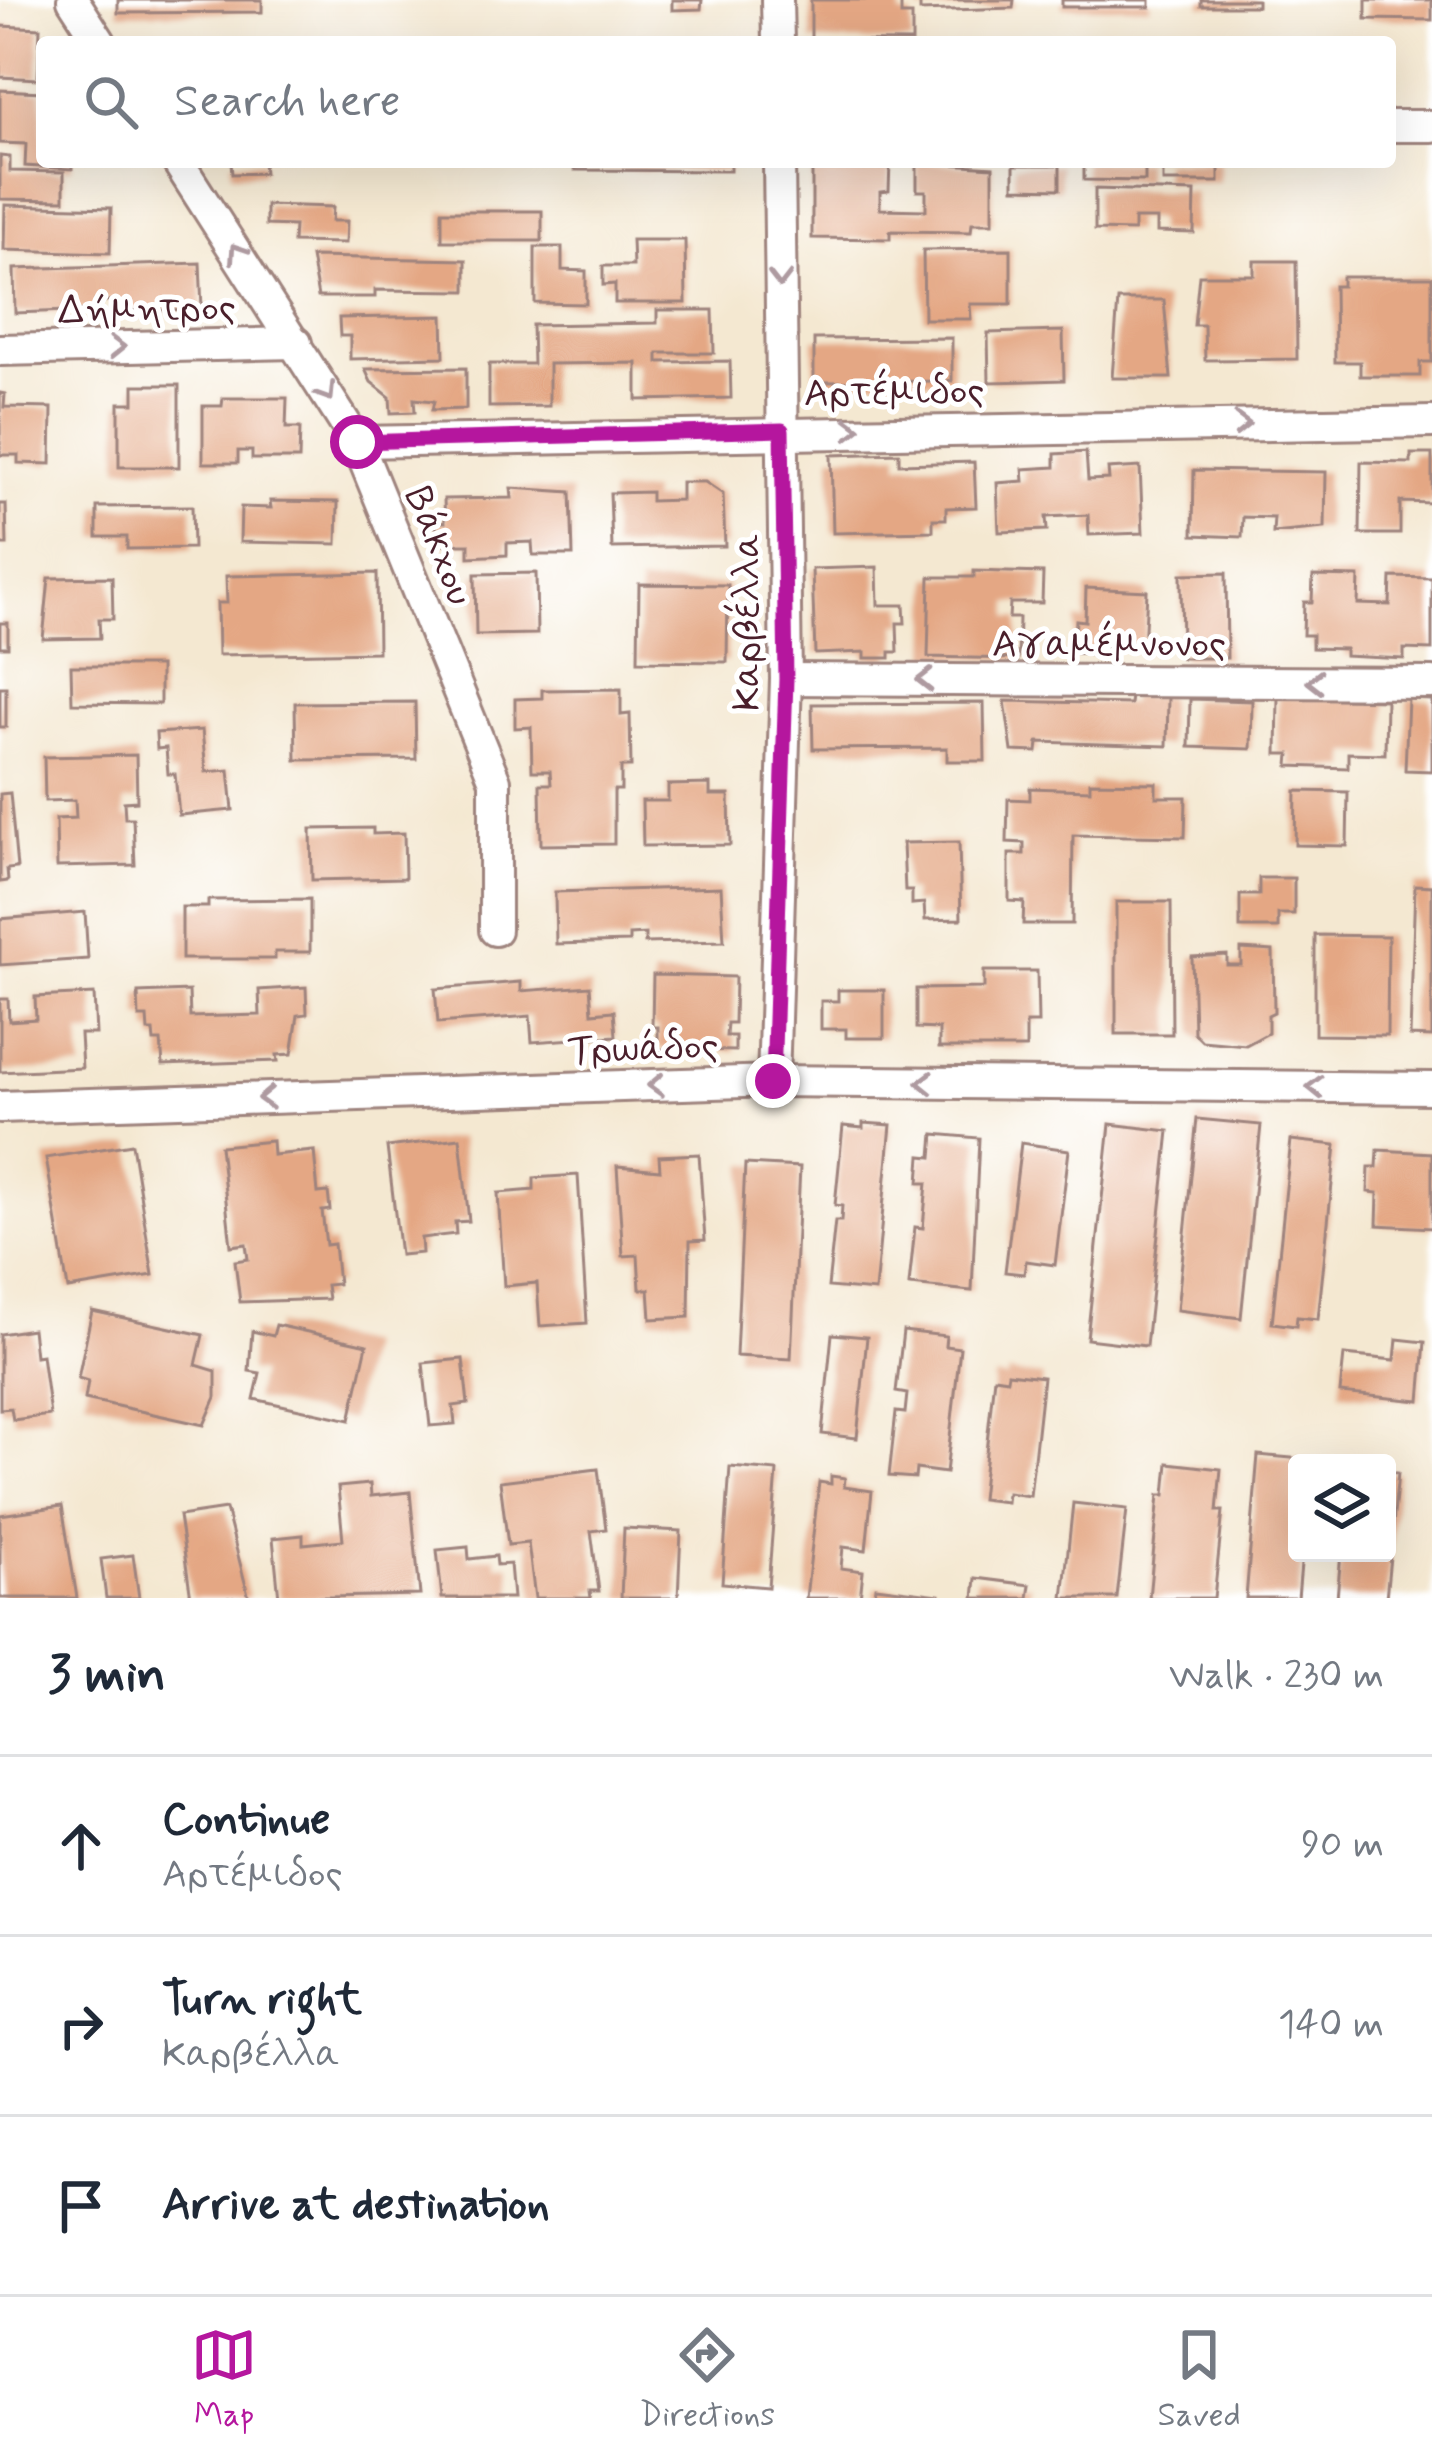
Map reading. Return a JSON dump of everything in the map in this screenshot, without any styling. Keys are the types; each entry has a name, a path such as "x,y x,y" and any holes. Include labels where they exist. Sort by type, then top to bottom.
{"street":[{"path":"73,0 96,36"},
{"path":"777,0 778,36"},
{"path":"1396,126 1432,126"},
{"name":"Βάκχου","path":"182,168 357,442 495,781 495,930"},
{"name":"Καρβέλλα","path":"773,1081 786,679 779,168"},
{"name":"Δήμητρος","path":"0,350 296,343"},
{"name":"Αρτέμιδος","path":"357,442 782,430 1432,422"},
{"name":"Αγαμέμνονος","path":"786,679 1432,683"},
{"name":"Τρωάδος","path":"0,1107 773,1081 1432,1088"}],"building":[{"path":"118,0 262,0 262,12 118,13"},
{"path":"672,0 702,0 701,9 672,10"},
{"path":"811,0 901,0 901,15 912,15 912,36 811,36"},
{"path":"920,0 1014,0 1013,8 920,11"},
{"path":"1062,0 1150,0 1150,7 1062,7"},
{"path":"1201,0 1257,0 1257,6 1201,6"},
{"path":"1366,0 1432,0 1432,20 1366,19"},
{"path":"0,26 40,28 36,79 0,77"},
{"path":"0,90 36,92 36,167 25,166 26,144 0,143"},
{"path":"0,156 10,157 10,171 64,172 64,200 0,199"},
{"path":"232,168 264,168 264,173 232,174"},
{"path":"575,168 730,168 730,171"},
{"path":"812,168 890,168 889,191 880,192 880,209 926,210 926,191 917,191 917,168 993,168 993,223 972,223 971,232 890,231 890,239 812,238"},
{"path":"1014,168 1060,168 1060,189 1014,188"},
{"path":"1084,168 1145,168 1145,181 1084,180"},
{"path":"1163,168 1219,168 1219,182 1163,182"},
{"path":"1095,189 1195,192 1194,233 1157,232 1157,219 1134,219 1134,231 1095,230"},
{"path":"5,205 111,208 110,253 4,250"},
{"path":"266,205 333,207 332,221 347,221 346,243 293,242 294,226 266,225"},
{"path":"442,211 542,211 542,241 442,241"},
{"path":"632,240 685,240 686,303 615,303 615,284 603,285 603,266 633,266"},
{"path":"535,247 562,247 562,270 586,271 586,304 535,303"},
{"path":"1011,249 1011,304 970,304 971,319 924,319 923,250"},
{"path":"311,257 466,260 466,291 375,290 375,297 318,297"},
{"path":"1254,261 1296,261 1297,359 1205,360 1204,325 1194,325 1199,275 1254,275"},
{"path":"200,263 202,309 113,311 112,301 95,301 95,310 15,313 14,269"},
{"path":"1342,277 1432,277 1432,362 1420,362 1420,376 1360,376 1360,362 1335,362 1334,286 1342,286"},
{"path":"1118,300 1164,300 1171,378 1112,378"},
{"path":"657,310 713,310 714,353 658,353 658,362 730,361 731,398 637,400 637,363 549,364 549,406 489,407 489,364 533,364 532,325 657,323"},
{"path":"443,316 444,357 350,359 350,336 340,336 339,318"},
{"path":"1063,331 1064,380 989,382 988,333"},
{"path":"952,338 952,381 814,382 814,339"},
{"path":"466,368 466,409 432,410 434,401 414,399 415,412 391,413 390,397 371,382 365,369"},
{"path":"134,385 179,385 179,467 119,467 119,403 134,403"},
{"path":"0,393 5,394 4,407 52,408 51,464 18,463 18,455 0,455"},
{"path":"223,398 287,398 286,428 300,428 299,459 252,459 252,451 238,451 238,463 203,463 203,406 222,406"},
{"path":"1086,452 1088,480 1109,479 1108,469 1140,467 1143,533 1089,535 1088,515 1046,517 1047,530 999,532 997,483 1024,481 1023,469 1055,467 1055,454"},
{"path":"899,453 899,464 974,462 976,507 946,508 946,519 933,519 933,531 833,533 831,455"},
{"path":"1411,454 1432,454 1432,503 1400,502 1400,534 1360,534 1361,462 1411,463"},
{"path":"1194,470 1326,472 1325,528 1273,533 1274,518 1243,517 1242,537 1193,535"},
{"path":"681,482 705,482 723,494 725,546 612,548 610,493 651,492 651,501 681,500"},
{"path":"511,488 571,492 573,555 533,555 532,542 507,543 507,555 469,557 469,544 437,544 436,522 445,522 444,499 512,498"},
{"path":"270,501 338,502 337,544 240,542 241,507 271,508"},
{"path":"0,504 6,504 7,545 0,545"},
{"path":"192,506 193,548 127,549 127,537 97,537 97,507"},
{"path":"877,567 878,605 904,605 905,623 897,623 898,652 890,652 890,658 865,658 865,652 815,654 812,569"},
{"path":"974,571 1043,573 1042,603 1010,603 1009,618 1019,618 1018,659 928,657 930,577 974,577"},
{"path":"377,573 378,652 218,655 217,603 227,603 226,576"},
{"path":"536,573 537,634 476,635 475,574"},
{"path":"1226,573 1227,658 1182,658 1181,574"},
{"path":"1313,576 1359,577 1358,604 1390,605 1391,577 1432,578 1432,650 1404,649 1404,659 1345,656 1345,649 1312,648 1312,635 1303,635 1304,602 1312,602"},
{"path":"112,577 113,619 99,619 100,638 43,639 49,578"},
{"path":"639,584 728,585 727,662 638,661"},
{"path":"1086,588 1147,591 1144,648 1091,646 1091,654 1074,653 1076,620 1085,621"},
{"path":"0,623 8,623 8,647 0,647"},
{"path":"71,666 160,666 160,704 72,703"},
{"path":"0,687 6,687 6,727 0,727"},
{"path":"621,689 621,715 630,714 631,767 621,767 621,790 614,790 614,844 541,845 540,784 551,784 550,771 532,771 531,727 515,728 515,699 542,698 542,690"},
{"path":"1131,696 1168,697 1167,746 1038,742 1037,752 1012,751 1005,701 1130,704"},
{"path":"1278,697 1386,700 1385,754 1348,753 1348,768 1289,766 1290,754 1277,754"},
{"path":"1190,699 1252,701 1251,749 1189,747"},
{"path":"1408,699 1432,700 1432,771 1405,770"},
{"path":"415,702 416,759 296,760 295,703"},
{"path":"984,703 985,761 947,761 947,748 813,749 812,704"},
{"path":"202,730 206,772 229,770 233,810 179,815 175,774 168,774 166,748 157,749 156,733"},
{"path":"136,755 137,801 124,802 125,818 133,818 135,865 57,867 56,819 76,818 75,800 45,801 44,757"},
{"path":"1090,782 1156,783 1156,797 1186,797 1185,837 1073,835 1072,924 1023,924 1024,902 1009,901 1009,854 1024,854 1024,843 1007,842 1008,799 1030,800 1030,788 1090,790"},
{"path":"710,784 710,795 729,795 730,845 643,846 642,801 668,801 668,785"},
{"path":"1296,791 1348,792 1347,846 1295,845"},
{"path":"10,793 17,868 7,869 8,881 0,882 0,794"},
{"path":"373,828 373,834 404,833 405,878 312,880 311,829"},
{"path":"959,842 961,919 925,920 924,903 912,904 912,891 905,891 903,843"},
{"path":"1259,878 1294,878 1294,914 1278,914 1278,928 1240,928 1240,895 1259,895"},
{"path":"1415,885 1432,886 1432,1037 1410,1036"},
{"path":"721,887 724,941 645,943 645,934 629,935 629,942 556,944 555,892"},
{"path":"310,899 310,952 275,952 275,959 182,959 182,907 208,907 208,900"},
{"path":"1116,902 1171,902 1172,1034 1116,1034"},
{"path":"85,912 88,959 0,965 0,919"},
{"path":"1315,935 1388,936 1387,1036 1315,1035"},
{"path":"1241,949 1273,951 1274,1012 1268,1015 1268,1033 1246,1045 1202,1041 1194,1033 1192,957 1227,955 1227,965 1241,965"},
{"path":"984,971 1037,971 1038,1023 1026,1023 1026,1048 939,1048 939,1029 916,1028 916,989 984,988"},
{"path":"653,975 735,977 734,1023 727,1023 726,1036 735,1036 735,1051 658,1049 658,1027 652,1027"},
{"path":"521,982 521,991 590,986 592,1013 614,1011 616,1036 532,1042 530,1016 438,1023 435,989"},
{"path":"306,987 307,1014 298,1015 292,1054 277,1055 278,1061 163,1065 161,1041 154,1041 153,1031 148,1031 147,1017 139,1017 138,993 189,991 190,1017 260,1015 259,990"},
{"path":"838,990 884,990 884,1038 846,1038 846,1029 821,1029 821,1001 838,1001"},
{"path":"94,994 96,1034 80,1034 82,1068 0,1072 0,999 8,999 9,1021 36,1019 35,997"},
{"path":"1197,1119 1261,1125 1241,1318 1177,1310"},
{"path":"863,1123 891,1125 875,1291 828,1287 835,1221 841,1221 842,1206 835,1205 843,1126 863,1128"},
{"path":"1110,1124 1169,1131 1146,1346 1087,1339"},
{"path":"934,1134 979,1138 972,1291 909,1285 915,1227 923,1228 927,1183 919,1183 921,1156 932,1157"},
{"path":"460,1138 469,1221 455,1222 456,1234 421,1238 422,1253 400,1255 387,1147"},
{"path":"1291,1140 1336,1145 1318,1319 1297,1317 1296,1326 1272,1323"},
{"path":"272,1141 273,1155 314,1151 318,1193 328,1192 330,1210 322,1211 326,1245 334,1244 338,1284 326,1285 328,1299 240,1302 235,1261 248,1259 246,1244 231,1246 220,1146"},
{"path":"1021,1143 1069,1150 1055,1265 1026,1261 1024,1274 1005,1272"},
{"path":"132,1144 153,1275 68,1289 46,1158"},
{"path":"1378,1150 1432,1153 1432,1228 1377,1225 1378,1193 1368,1192 1369,1167 1377,1167"},
{"path":"699,1154 705,1240 690,1241 689,1317 651,1319 649,1289 640,1289 638,1255 623,1256 617,1166 660,1170 659,1156"},
{"path":"745,1164 800,1167 791,1359 736,1356"},
{"path":"578,1175 587,1323 540,1326 537,1283 504,1286 498,1193 534,1190 534,1178"},
{"path":"92,1311 203,1335 196,1365 216,1371 216,1397 204,1425 85,1399 88,1381 78,1378"},
{"path":"276,1325 367,1345 350,1420 254,1399 260,1373 249,1371 252,1331 273,1336"},
{"path":"32,1329 35,1356 42,1355 50,1415 13,1420 11,1408 0,1409 0,1334"},
{"path":"903,1331 946,1336 945,1346 960,1348 946,1473 916,1469 915,1478 889,1476 896,1412 905,1413 907,1394 896,1392"},
{"path":"832,1334 867,1337 857,1438 822,1434"},
{"path":"1397,1339 1425,1342 1420,1401 1340,1393 1344,1355 1395,1360"},
{"path":"463,1359 468,1404 453,1406 455,1424 430,1426 423,1363"},
{"path":"1008,1373 1043,1377 1030,1496 1007,1493 1006,1502 981,1499 994,1377 1007,1379"},
{"path":"1258,1455 1288,1458 1288,1562 1301,1562 1298,1598 1246,1598"},
{"path":"1168,1463 1221,1469 1217,1511 1223,1511 1214,1598 1149,1598 1159,1495 1165,1495"},
{"path":"730,1467 777,1471 768,1587 722,1583"},
{"path":"598,1469 606,1529 591,1531 599,1591 590,1591 591,1598 535,1598 528,1543 508,1545 500,1481"},
{"path":"831,1476 845,1478 844,1487 872,1491 866,1550 843,1547 841,1568 863,1571 860,1598 806,1598 819,1482 831,1484"},
{"path":"370,1484 371,1496 410,1492 420,1595 279,1598 273,1538 303,1535 303,1544 343,1540 338,1487"},
{"path":"1073,1503 1127,1509 1117,1598 1063,1598"},
{"path":"62,1506 77,1598 0,1598 0,1515"},
{"path":"226,1509 249,1598 191,1598 179,1516"},
{"path":"624,1528 681,1531 678,1598 621,1598"},
{"path":"468,1547 469,1559 496,1556 497,1565 510,1564 513,1598 442,1598 437,1550"},
{"path":"133,1555 139,1598 106,1598 101,1559"},
{"path":"1340,1562 1389,1562 1386,1598 1337,1598"},
{"path":"976,1578 1030,1585 1028,1598 974,1598"},
{"path":"876,1587 940,1595 940,1598 874,1598"}],"route":[{"path":"357,442 782,430 786,679 773,1081"}]}
